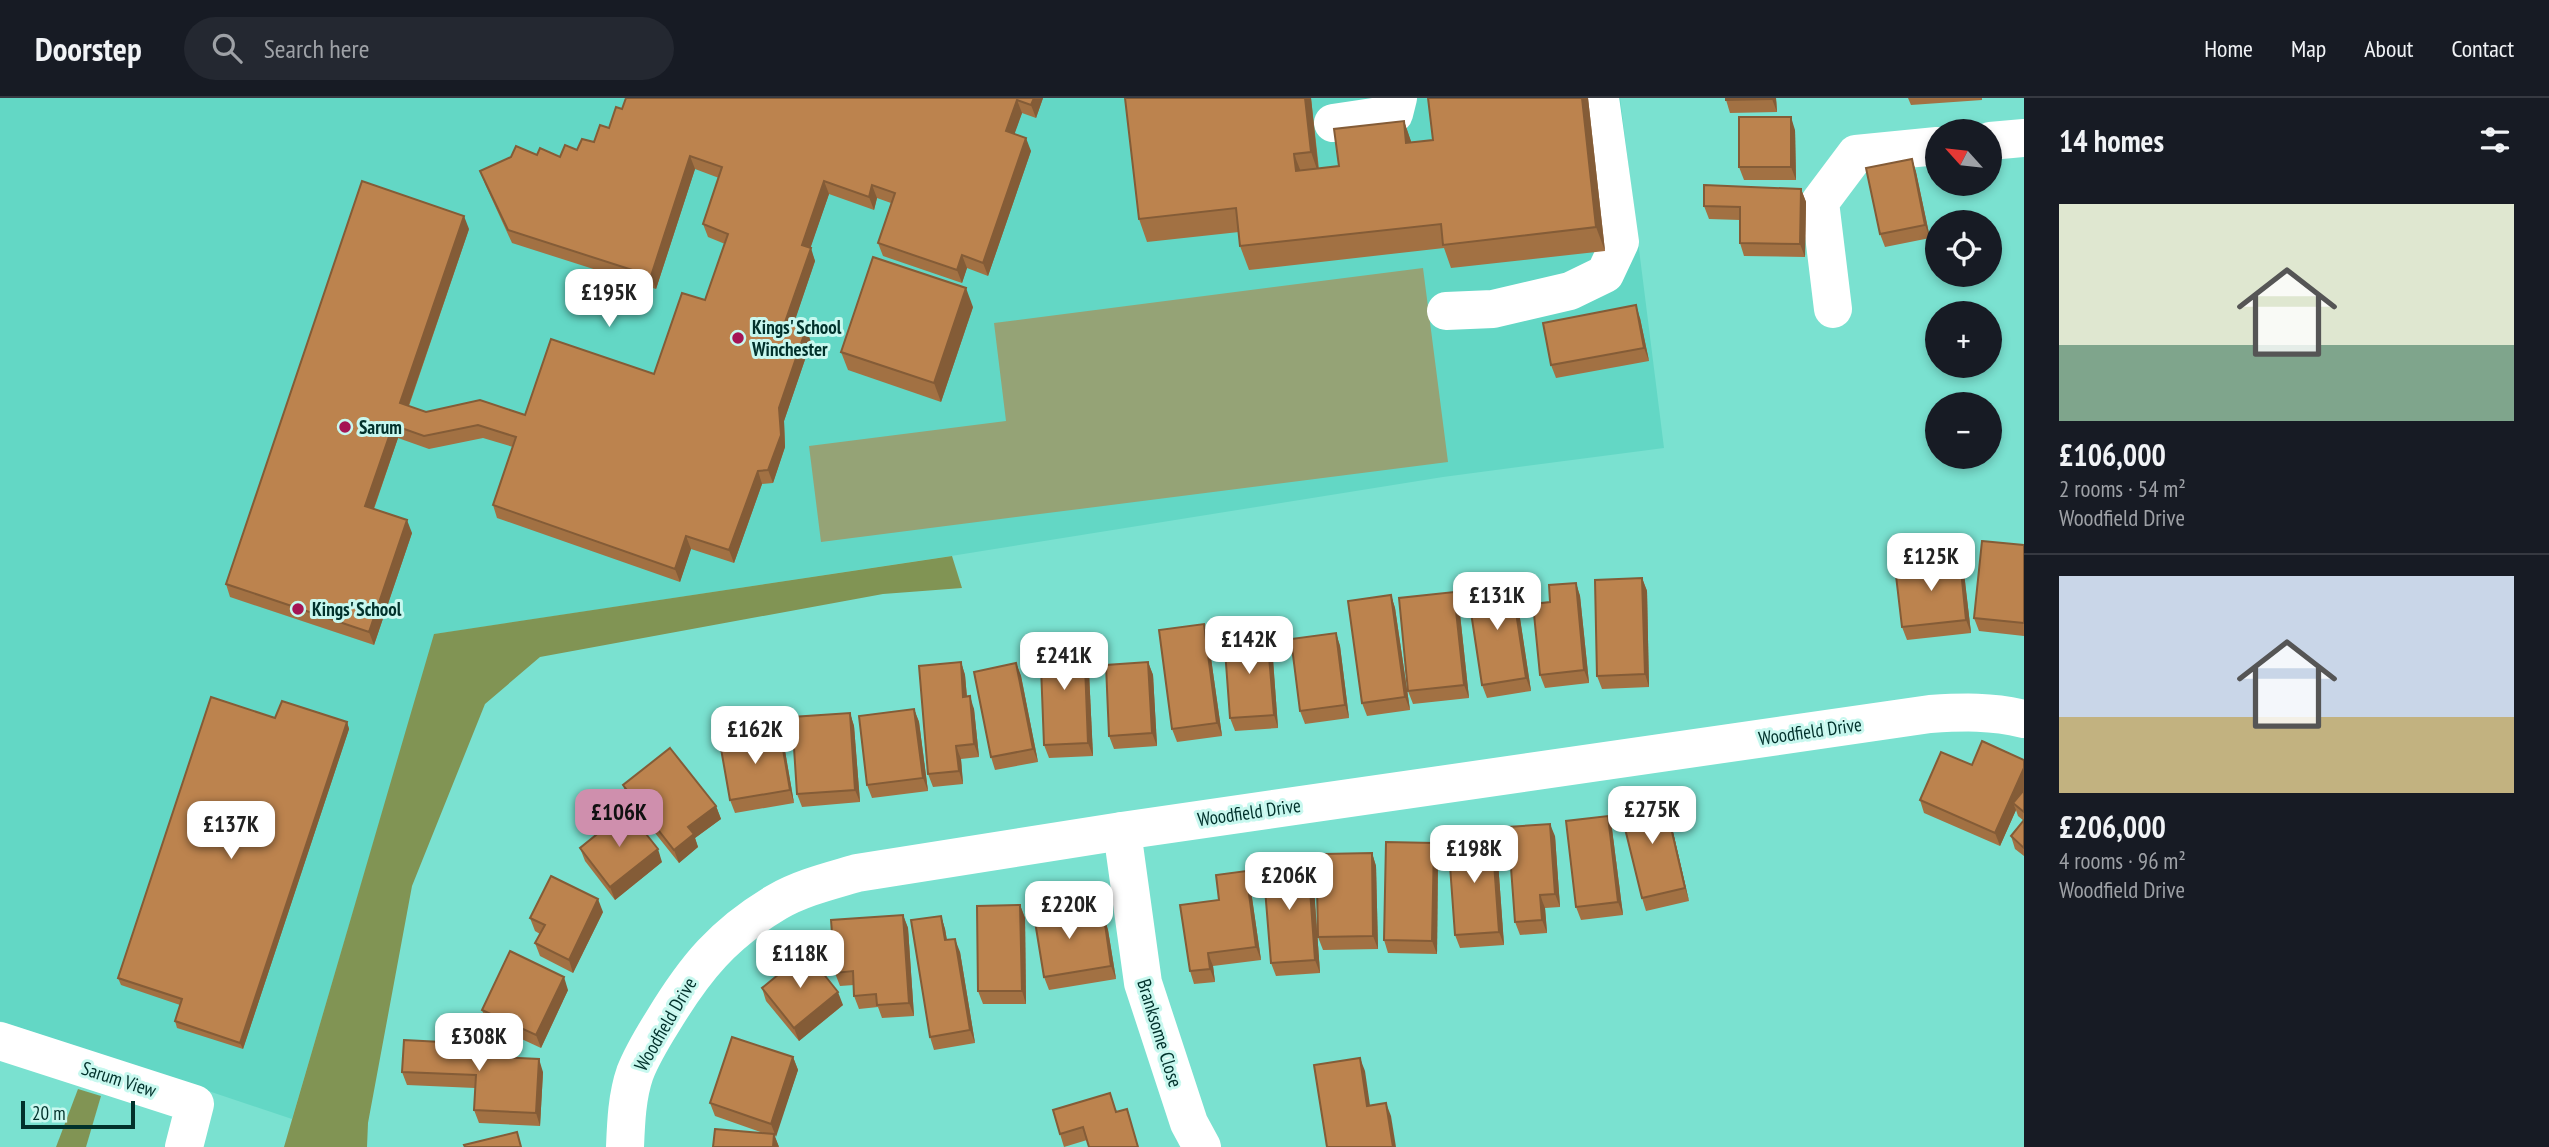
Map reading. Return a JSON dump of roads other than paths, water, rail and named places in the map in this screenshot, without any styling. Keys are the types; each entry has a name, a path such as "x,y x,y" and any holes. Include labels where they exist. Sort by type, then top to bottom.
{"street":[{"path":"1333,123 1394,114 1398,98"},
{"path":"1446,311 1493,309 1570,291 1605,274 1620,242 1600,98"},
{"path":"2002,140 2024,138"},
{"path":"1833,309 1820,202 1856,154 1925,147"},
{"name":"Woodfield Drive","path":"625,1147 626,1118 635,1073 685,984 718,945 779,901 817,884 857,873 1122,831 1930,714 1986,713 2024,719"},
{"name":"Branksome Close","path":"1122,831 1143,983 1189,1123 1202,1147"},
{"name":"Sarum View","path":"0,1041 195,1104 184,1147"}],"place":[{"name":"Kings' School Winchester","path":"738,338"},
{"name":"Sarum","path":"345,427"},
{"name":"Kings' School","path":"298,609"}]}
